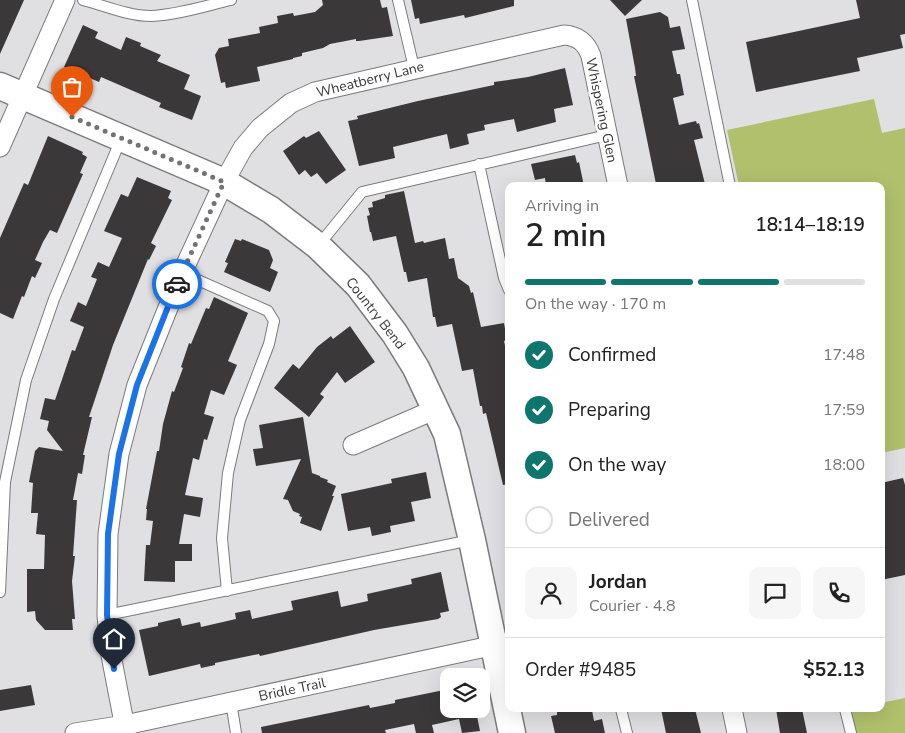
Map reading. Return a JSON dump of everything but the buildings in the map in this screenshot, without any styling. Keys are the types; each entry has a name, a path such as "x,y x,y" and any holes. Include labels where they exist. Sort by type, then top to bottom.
{"street":[{"path":"0,147 11,91 65,0"},
{"name":"Wheatberry Lane","path":"125,729 110,650 107,615 108,534 119,454 137,385 182,273 224,182 243,148 260,128 291,103 315,92 564,35 578,38"},
{"name":"Whispering Glen","path":"578,38 589,49 591,56 617,182"},
{"name":"Country Bend","path":"11,91 224,182 271,210 318,246 358,285 395,334 416,368 447,434 472,540 501,644 505,676"},
{"path":"352,445 436,409"},
{"name":"Bridle Trail","path":"75,733 125,729 231,702 501,644"},
{"name":"Country Bend","path":"509,712 512,733"},
{"path":"733,712 737,733"}],"lane":[{"path":"84,0 121,11 150,16 231,0"},
{"path":"398,0 414,68"},
{"path":"692,0 729,182"},
{"path":"318,246 362,192 607,135"},
{"path":"0,592 5,482 26,380 54,299 122,138"},
{"path":"479,164 505,280"},
{"path":"182,273 268,311 274,321 269,344 240,420 228,473 222,538 227,590"},
{"path":"107,615 472,540"},
{"path":"231,702 236,733"},
{"path":"623,712 627,733"},
{"path":"846,712 851,733"}],"green space":[{"path":"874,99 882,133 905,128 905,448 885,452 885,182 738,182 727,130"},
{"path":"905,698 905,733 855,733 851,712 885,712 885,702"}],"way so far":[{"path":"72,117 224,182 177,284"}],"route":[{"path":"114,669 110,650 107,615 108,534 119,454 137,385 177,284"}]}
